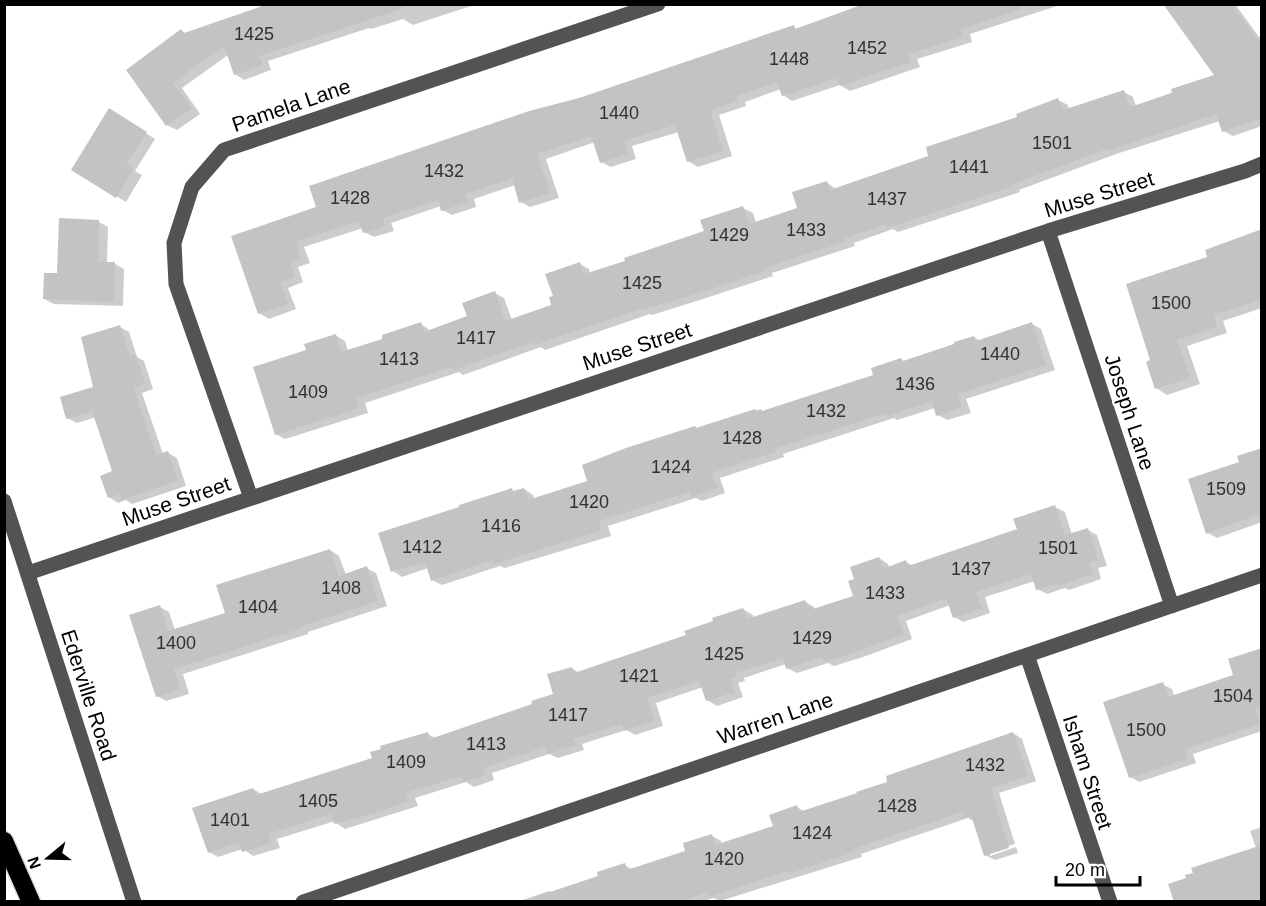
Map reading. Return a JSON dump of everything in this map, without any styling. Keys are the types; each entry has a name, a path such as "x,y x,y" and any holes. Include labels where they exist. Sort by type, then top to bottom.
{"highway":[{"path":"4,841 31,902"}],"street":[{"name":"Pamela Lane","path":"251,498 176,284 174,243 192,187 224,150 658,4"},
{"name":"Muse Street","path":"28,573 1048,231 1262,164"},
{"name":"Joseph Lane","path":"1048,231 1172,606"},
{"name":"Ederville Road","path":"4,501 134,902"},
{"name":"Warren Lane","path":"303,902 1262,574"},
{"name":"Isham Street","path":"1027,655 1110,902"}],"building":[{"path":"268,4 402,4 402,9 259,56 263,65 234,75 224,46 173,83 192,108 166,126 126,70 181,29 184,33"},
{"path":"864,4 1020,4 1021,9 961,29 963,37 909,54 911,62 840,86 837,78 782,96 777,82 736,96 738,101 710,110 723,151 687,162 675,125 624,141 628,154 600,163 591,136 537,154 550,193 519,203 512,178 465,194 468,202 441,211 438,200 383,218 385,226 363,233 359,221 296,242 301,258 290,262 295,277 280,282 288,304 258,314 231,236 316,207 309,186 529,111 579,98 794,25 795,29"},
{"path":"1163,4 1231,4 1262,45 1262,118 1222,132 1216,114 1107,151 1106,149 1011,185 1011,187 887,228 886,224 845,238 847,241 764,268 765,271 696,294 640,309 535,345 534,342 453,370 451,367 356,398 359,408 275,435 253,367 306,350 304,344 336,334 341,352 382,339 382,335 421,322 424,332 467,316 462,303 495,291 505,321 551,305 549,297 553,296 545,274 580,262 584,274 625,261 624,258 704,231 700,220 743,206 749,224 797,208 792,192 827,181 830,190 928,156 926,147 1017,117 1016,114 1058,98 1063,110 1124,90 1130,107 1172,93 1171,89 1214,75"},
{"path":"109,108 147,132 126,164 134,169 116,198 71,170"},
{"path":"59,218 99,220 98,262 115,262 114,302 43,299 44,273 57,273"},
{"path":"1262,229 1262,299 1213,315 1217,327 1177,340 1190,378 1155,389 1146,362 1150,360 1126,284 1207,257 1205,250"},
{"path":"1032,322 1046,365 958,394 962,407 936,416 932,401 887,416 886,413 774,449 775,452 711,473 717,488 691,497 689,492 599,521 602,530 494,564 493,560 431,581 425,562 391,572 378,533 512,488 513,491 524,488 528,500 587,481 582,465 626,448 755,409 762,411 873,375 871,368 901,358 903,361 974,336 976,341"},
{"path":"120,325 130,356 135,354 145,384 134,388 156,455 168,451 178,481 122,500 120,494 108,498 100,476 112,471 92,411 66,419 60,397 93,387 81,337"},
{"path":"1262,448 1262,517 1257,515 1206,534 1188,479 1239,462 1237,456"},
{"path":"1055,505 1065,535 1088,528 1098,560 1089,563 1093,574 1058,586 1057,583 1036,590 1031,574 976,592 982,608 953,618 946,598 897,616 904,634 853,653 824,662 822,657 786,669 783,658 735,673 737,676 730,678 734,692 706,701 699,681 647,698 655,721 624,731 622,724 573,739 576,745 547,754 545,747 483,768 486,775 463,782 461,776 406,793 409,801 381,811 334,824 331,814 268,834 271,843 242,852 239,842 208,853 192,808 253,788 256,795 372,758 370,752 381,749 380,746 428,732 430,739 532,704 531,701 553,694 547,674 572,667 574,673 686,635 684,631 713,621 712,618 743,608 747,619 805,600 807,608 812,606 813,609 853,596 848,581 854,579 850,567 879,557 883,569 906,560 908,566 1017,529 1013,519"},
{"path":"330,549 339,576 367,566 378,601 299,627 300,629 174,669 180,689 156,697 129,615 160,605 168,631 225,613 216,585"},
{"path":"1262,648 1262,706 1255,709 1260,724 1185,749 1188,758 1129,778 1103,702 1163,682 1168,697 1233,675 1228,659"},
{"path":"1013,732 1028,776 991,788 1009,848 984,856 971,815 964,818 962,812 853,849 854,852 709,897 707,892 678,902 536,902 535,897 598,876 597,872 625,863 627,870 685,851 683,843 712,834 715,845 773,826 769,815 797,805 799,812 857,793 887,782 886,776"},
{"path":"1262,845 1262,902 1174,902 1168,884 1186,878 1185,875 1193,873 1191,868"}]}
